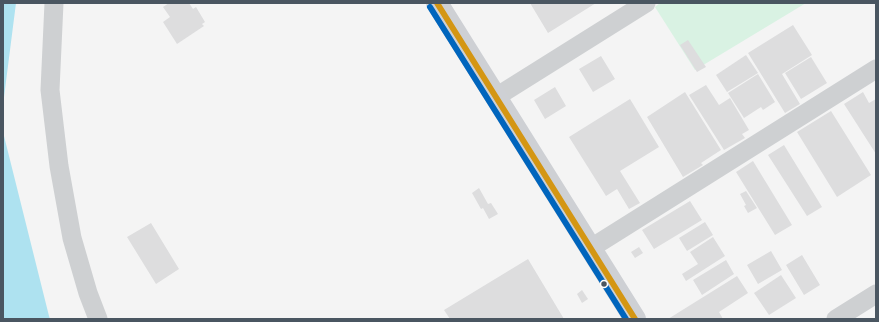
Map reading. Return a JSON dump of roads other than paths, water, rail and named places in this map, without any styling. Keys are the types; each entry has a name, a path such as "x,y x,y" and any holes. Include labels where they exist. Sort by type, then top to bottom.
{"street":[{"path":"54,3 50,90 59,166 72,238 88,293 98,319"},
{"path":"437,3 635,319"},
{"path":"496,97 646,3"},
{"path":"591,248 876,69"},
{"path":"836,319 876,294"}],"water":[{"path":"3,3 16,3 3,105"},
{"path":"3,132 49,316 50,319 3,319"}]}
